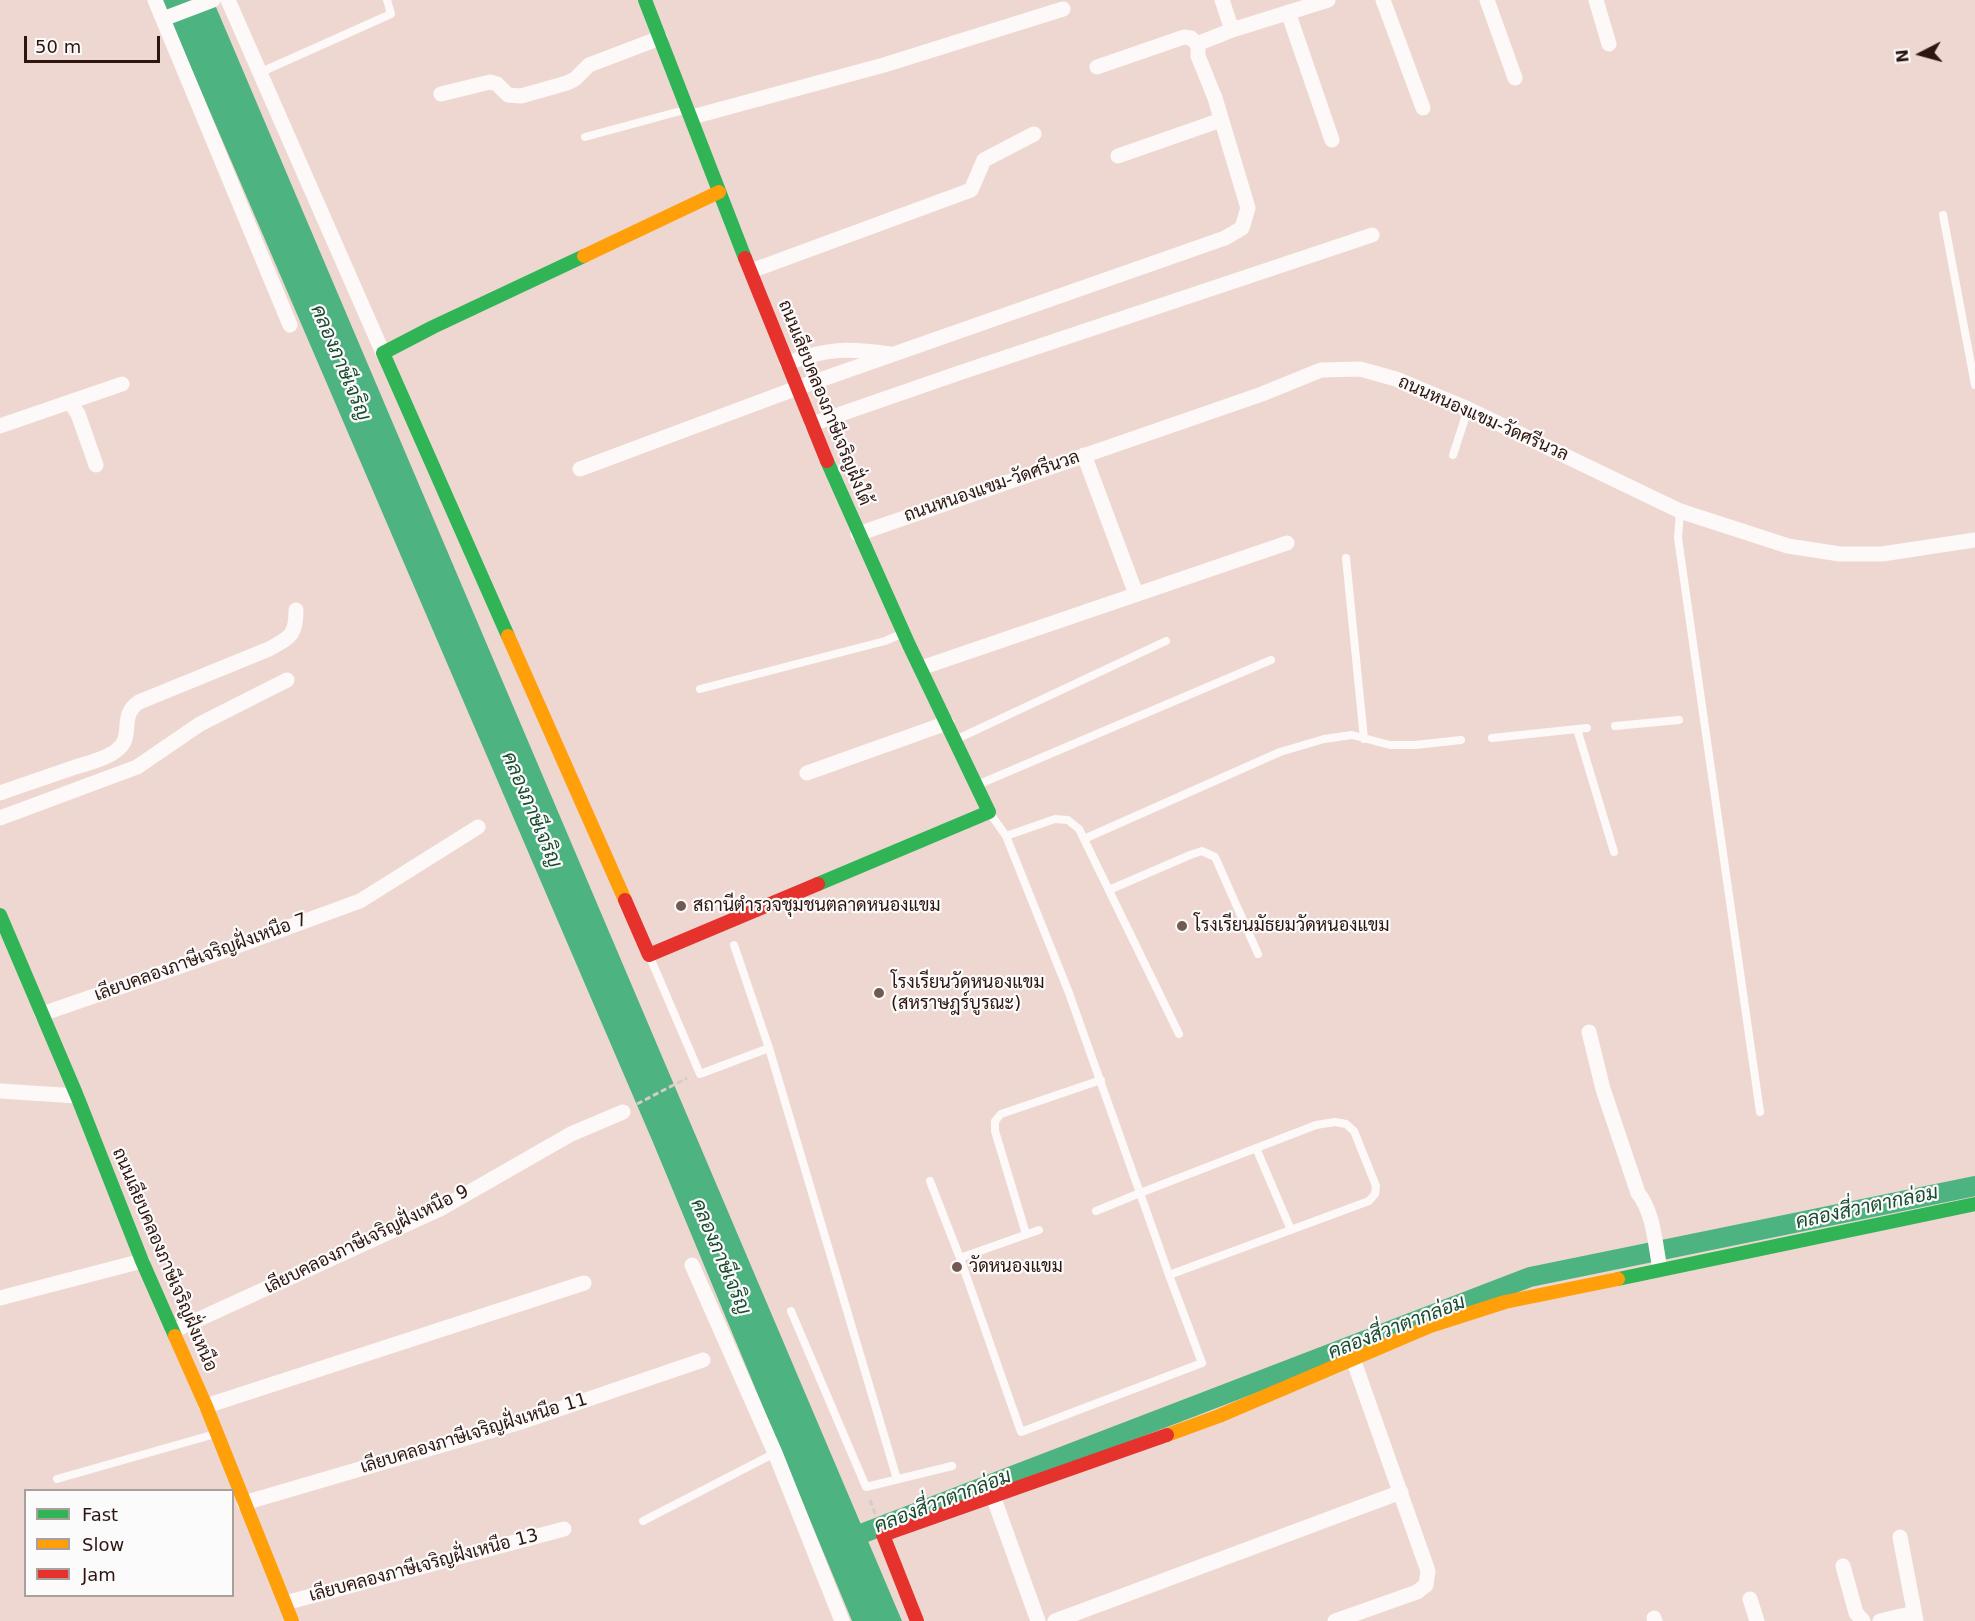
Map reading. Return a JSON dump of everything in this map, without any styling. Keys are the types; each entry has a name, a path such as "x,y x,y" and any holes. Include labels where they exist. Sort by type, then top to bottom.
{"street":[{"path":"155,0 166,18 290,325"},
{"path":"166,18 213,0"},
{"path":"228,0 649,955 988,812"},
{"name":"ถนนเลียบคลองภาษีเจริญฝั่งใต้","path":"647,0 719,192 858,534 988,812"},
{"path":"1221,0 1232,30"},
{"path":"1383,0 1423,108"},
{"path":"1487,0 1515,78"},
{"path":"1596,0 1609,44"},
{"path":"1198,45 1232,30 1323,1"},
{"path":"691,113 884,65 1063,9"},
{"path":"1288,12 1332,140"},
{"path":"580,470 797,388 1225,238 1242,228 1248,208 1221,120 1198,56 1198,45 1191,38 1184,37 1097,67"},
{"path":"441,94 490,82 497,84 508,95 521,96 567,83 575,79 589,65 660,38"},
{"path":"1118,156 1221,120"},
{"path":"751,271 971,190 984,160 1034,134"},
{"path":"383,353 719,192"},
{"path":"812,424 1372,235"},
{"path":"787,363 813,353 838,350 893,354"},
{"name":"ถนนหนองแขม-วัดศรีนวล","path":"858,534 1262,394 1321,370 1360,369 1396,379 1468,409 1680,511 1788,546 1840,554 1882,554 1975,540"},
{"path":"0,426 122,384"},
{"path":"70,402 78,414 96,465"},
{"path":"1084,455 1136,594"},
{"path":"921,668 1287,543"},
{"path":"0,793 97,760 117,750 123,744 127,734 128,717 132,707 139,702 269,649 289,638 296,626 296,610"},
{"path":"0,818 137,767 200,724 287,680"},
{"path":"807,773 947,723"},
{"name":"เลียบคลองภาษีเจริญฝั่งเหนือ 7","path":"42,1014 360,901 478,827"},
{"name":"ถนนเลียบคลองภาษีเจริญฝั่งเหนือ","path":"0,915 77,1096 142,1261 206,1406 292,1621"},
{"path":"1589,1032 1604,1089 1638,1192 1649,1214 1659,1269"},
{"path":"0,1091 77,1096"},
{"name":"เลียบคลองภาษีเจริญฝั่งเหนือ 9","path":"173,1331 440,1209 571,1134 622,1112"},
{"path":"917,1621 883,1535 1219,1416 1430,1326 1505,1302 1975,1204"},
{"path":"0,1298 142,1261"},
{"path":"692,1265 775,1453 839,1620"},
{"path":"206,1406 584,1283"},
{"path":"1335,1621 1417,1592 1426,1584 1428,1571 1353,1359"},
{"name":"เลียบคลองภาษีเจริญฝั่งเหนือ 11","path":"244,1503 524,1421 703,1360"},
{"path":"1055,1621 1401,1492"},
{"path":"993,1496 1038,1621"},
{"name":"เลียบคลองภาษีเจริญฝั่งเหนือ 13","path":"285,1603 564,1529"},
{"path":"1880,1621 1915,1617 1900,1537"},
{"path":"1843,1566 1856,1613 1863,1621"},
{"path":"1750,1599 1757,1621"}],"lane":[{"path":"259,73 391,14 387,0"},
{"path":"585,137 691,113"},
{"path":"1942,215 1975,385"},
{"path":"1453,455 1468,409"},
{"path":"1680,511 1678,538 1760,1112"},
{"path":"1346,558 1364,739"},
{"path":"700,688 874,643 904,633"},
{"path":"954,740 1166,641"},
{"path":"975,785 1271,660"},
{"path":"1616,726 1679,720"},
{"path":"1492,738 1587,728"},
{"path":"1578,729 1614,852"},
{"path":"1084,839 1280,752 1324,739 1352,735 1390,745 1461,740"},
{"path":"930,1181 960,1258 1021,1432 1203,1363 1169,1275 1069,993 1006,836 988,812"},
{"path":"1006,836 1055,819 1068,820 1079,829 1179,1034"},
{"path":"1109,890 1203,851 1215,857 1258,954"},
{"path":"734,945 769,1048 897,1479"},
{"path":"649,955 700,1074 769,1048"},
{"path":"1026,1234 995,1131 995,1122 1001,1114 1101,1080"},
{"path":"1096,1211 1316,1125 1335,1122 1346,1124 1354,1131 1376,1186 1375,1194 1369,1201 1169,1275"},
{"path":"1256,1148 1291,1230"},
{"path":"960,1258 1039,1230"},
{"path":"791,1311 866,1487 952,1466"},
{"path":"57,1479 217,1433"},
{"path":"643,1521 775,1453"}],"path":[{"path":"622,1112 685,1079"},
{"path":"866,1487 883,1535"}],"water":[{"name":"คลองภาษีเจริญ","path":"162,0 213,0 902,1621 852,1621 652,1140"}],"waterway":[{"name":"คลองสี่วาตากล่อม","path":"840,1542 1530,1277 1975,1186"}],"traffic: fast":[{"path":"645,0 745,258"},
{"path":"508,636 383,353 584,256"},
{"path":"818,884 989,812 909,645 827,461"},
{"path":"0,915 175,1336"},
{"path":"1618,1279 1975,1204"}],"traffic: slow":[{"path":"584,256 719,192"},
{"path":"508,636 625,900"},
{"path":"1167,1435 1219,1416 1430,1326 1505,1302 1618,1279"},
{"path":"175,1336 206,1406 292,1621"}],"traffic: jam":[{"path":"745,258 827,461"},
{"path":"625,900 649,955 818,884"},
{"path":"917,1621 883,1535 1167,1435"}],"place":[{"name":"สถานีตำรวจชุมชนตลาดหนองแขม","path":"681,906"},
{"name":"โรงเรียนมัธยมวัดหนองแขม","path":"1182,926"},
{"name":"โรงเรียนวัดหนองแขม (สหราษฎร์บูรณะ)","path":"879,993"},
{"name":"วัดหนองแขม","path":"957,1267"}]}
